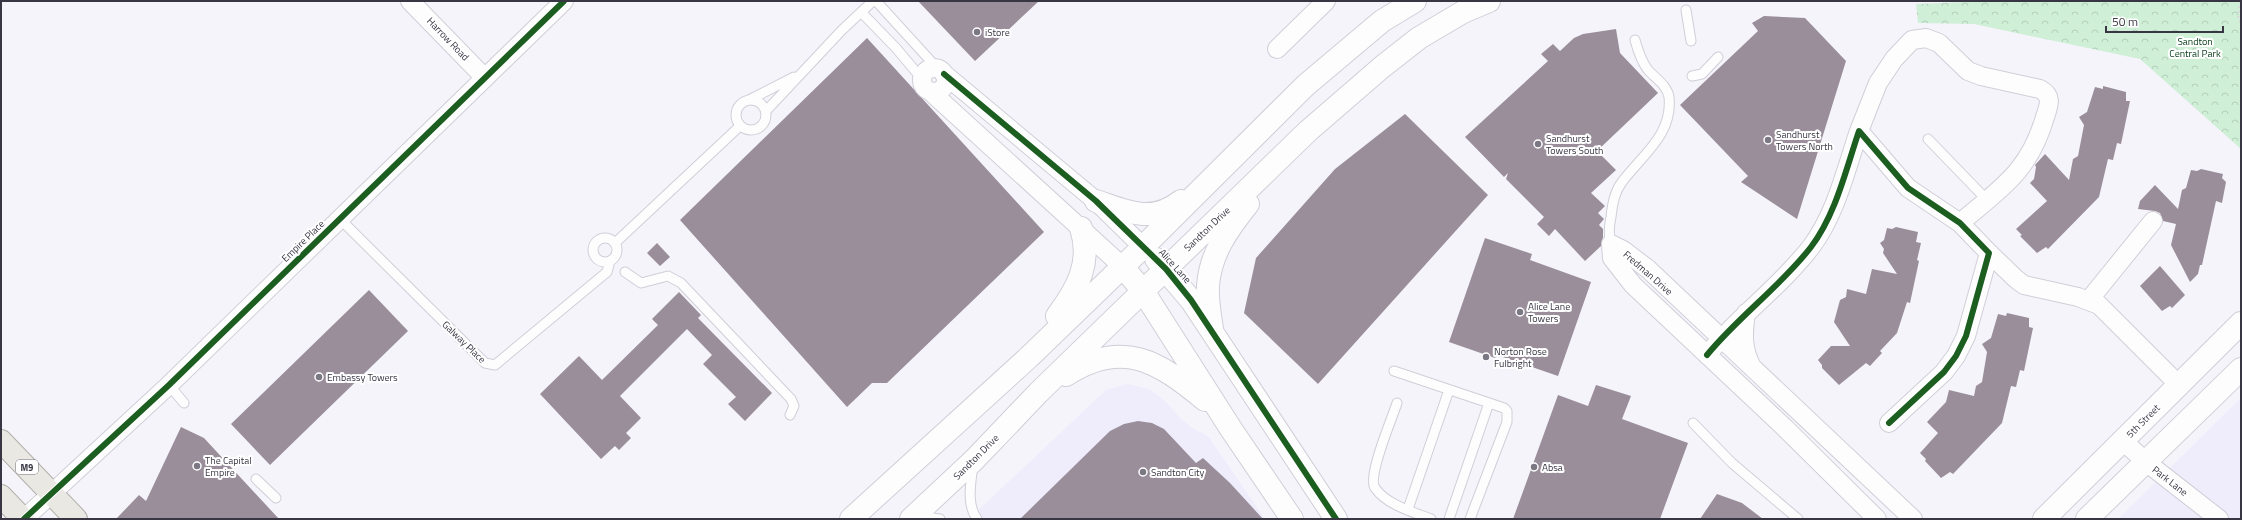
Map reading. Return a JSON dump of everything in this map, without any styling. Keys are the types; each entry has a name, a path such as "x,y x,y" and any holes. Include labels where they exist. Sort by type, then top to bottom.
{"main road":[{"path":"851,519 1029,357 1143,247 1306,85 1382,21 1415,1"},
{"name":"Sandton Drive","path":"913,517 974,460 1039,392 1308,131 1382,67 1419,38 1463,12 1489,1"},
{"path":"1212,333 1208,288 1211,267 1219,246 1233,222 1308,131"},
{"path":"1096,201 1135,214 1159,213 1172,208 1211,178"},
{"path":"1029,357 1077,288 1083,275 1086,251 1081,228"},
{"name":"Alice Lane","path":"1143,247 1166,269 1191,300 1336,519"},
{"path":"1122,266 1143,291 1231,429 1292,519"},
{"name":"5th Street","path":"2044,519 2241,323"},
{"path":"1039,392 1070,372 1092,362 1112,357 1127,356 1151,362 1170,372 1207,401 1231,429"},
{"path":"2087,519 2241,369"},
{"name":"M9","path":"1,441 53,493 76,519"},
{"path":"1,496 23,519"}],"street":[{"name":"Harrow Road","path":"410,1 485,78"},
{"name":"Empire Place","path":"23,519 169,385 564,1"},
{"path":"1277,49 1326,1"},
{"path":"1707,355 1720,339 1794,267 1812,246 1830,213 1878,83 1894,59 1912,40 1926,38 1939,43 1968,71 1981,76 2040,89 2047,93 2050,100 2038,140 2018,172 1960,223"},
{"path":"941,71 928,70 926,85 1122,266"},
{"name":"Alice Lane","path":"941,71 1096,201 1143,247"},
{"path":"1859,131 1908,188 1960,223 2016,279 2024,285 2089,300 2099,305 2180,384"},
{"path":"2089,300 2153,221"},
{"name":"Fredman Drive","path":"1611,244 1623,250 1648,270 1752,368 1905,517"},
{"name":"Fredman Drive","path":"1611,244 1612,258 1620,270 1673,323 1785,428 1877,519"},
{"path":"1889,423 1944,372 1956,356 1966,336 1990,253"},
{"path":"1673,323 1687,308"},
{"path":"1746,313 1743,338 1744,350 1752,368"},
{"name":"Park Lane","path":"2123,441 2146,462 2219,519"}],"lane":[{"path":"740,126 749,130 758,128 765,121 766,111 798,75 874,1 941,71"},
{"path":"1686,10 1691,41"},
{"path":"861,12 896,48 926,85"},
{"path":"1611,244 1608,237 1611,213 1621,183 1649,153 1663,132 1669,107 1668,95 1664,86 1648,70 1639,56 1635,40"},
{"path":"1692,76 1702,74 1718,57"},
{"path":"740,126 736,112 740,104 798,75"},
{"path":"749,100 761,103 766,111"},
{"path":"615,243 740,126"},
{"path":"1928,139 1987,200"},
{"name":"Galway Place","path":"340,219 485,363 491,366 495,365 607,272 610,261"},
{"path":"605,237 615,243 616,255 610,261 602,262 595,258 592,246 597,240 605,237"},
{"path":"625,272 641,283 668,276 681,283 791,399 794,406 790,416"},
{"path":"1394,370 1489,403 1507,411 1507,422 1470,519"},
{"path":"169,385 184,403"},
{"path":"1411,511 1450,390"},
{"path":"1449,519 1489,403"},
{"path":"1397,404 1373,474 1374,487 1385,499 1432,519"},
{"path":"1693,423 1732,463 1798,519"},
{"path":"974,460 970,491 973,514 977,519"},
{"path":"256,479 276,498"},
{"path":"913,517 940,519"}],"path":[{"path":"2240,1 2238,19 2241,22"}],"shaded area":[{"path":"1127,384 1149,389 1165,401 1181,419 1194,429 1208,436 1265,519 969,519 1106,390"},
{"path":"2241,398 2241,519 2118,519"}],"green space":[{"name":"Sandton Central Park","path":"1991,1 2241,1 2241,149 2140,59 1974,24 1918,23 1916,4"}],"building":[{"name":"iStore","path":"918,1 1039,1 975,61"},
{"name":"Sandhurst Towers North","path":"1764,16 1805,18 1846,61 1797,219 1741,182 1748,176 1680,105 1758,31 1752,23"},
{"name":"Sandhurst Towers South","path":"1616,29 1620,53 1658,93 1597,151 1616,170 1591,193 1605,206 1598,213 1604,219 1599,225 1603,229 1603,237 1601,246 1585,261 1555,229 1549,236 1537,224 1544,217 1506,179 1508,173 1504,177 1465,137 1548,61 1541,54 1553,44 1560,51 1574,38 1583,34"},
{"path":"867,38 1044,232 887,383 872,383 847,407 680,220"},
{"path":"2103,86 2126,92 2126,101 2130,101 2121,144 2117,143 2113,160 2108,159 2099,197 2048,249 2046,247 2037,253 2020,236 2022,235 2016,229 2047,201 2030,183 2034,179 2035,165 2045,154 2069,180 2073,159 2078,156 2084,125 2079,117 2087,112 2095,87 2103,89"},
{"path":"1405,114 1488,195 1318,384 1244,313 1256,258 1335,169"},
{"path":"2201,169 2223,174 2222,178 2226,182 2222,203 2216,201 2202,265 2200,265 2198,274 2190,282 2171,245 2176,224 2163,221 2160,213 2155,211 2138,209 2140,201 2155,185 2178,209 2182,190 2186,188 2191,170 2197,171"},
{"path":"1896,227 1918,232 1916,242 1921,243 1917,260 1919,261 1910,303 1907,302 1897,333 1880,351 1882,353 1870,366 1866,363 1839,385 1822,368 1822,365 1818,360 1831,346 1850,346 1834,322 1840,300 1846,297 1847,289 1866,294 1872,269 1897,274 1883,253 1884,249 1880,243 1884,240 1887,228 1892,229"},
{"name":"Alice Lane Towers","path":"1485,238 1532,254 1530,260 1591,282 1558,376 1497,355 1495,358 1449,342"},
{"path":"657,243 670,257 660,266 647,253"},
{"path":"2160,266 2185,295 2172,308 2170,306 2162,311 2140,286"},
{"name":"Embassy Towers","path":"369,290 408,331 270,465 231,424"},
{"path":"679,292 701,315 698,318 772,393 745,421 728,404 736,397 703,364 712,355 687,329 620,396 641,418 626,433 631,438 619,450 615,446 601,459 540,394 579,356 602,380 658,325 652,319"},
{"path":"2007,313 2029,318 2029,327 2033,328 2024,371 2020,370 2016,387 2011,386 2002,423 1953,474 1950,472 1941,478 1925,461 1926,459 1920,453 1938,433 1927,422 1946,402 1949,390 1974,396 1976,386 1982,382 1987,352 1982,344 1991,338 1998,314 2006,316"},
{"path":"1596,385 1631,396 1622,419 1688,443 1660,519 1513,519 1558,395 1588,406"},
{"name":"Sandton City","path":"1138,421 1152,423 1164,429 1196,463 1203,458 1230,483 1263,519 1020,519 1110,431 1124,424"},
{"name":"The Capital Empire","path":"181,427 204,438 279,519 116,519 139,495 146,501"},
{"path":"1717,494 1742,503 1763,519 1700,519"}],"cycle path":[{"path":"24,519 169,385 564,1"},
{"path":"944,74 1096,201 1166,269 1191,300 1336,519"},
{"path":"1707,355 1719,341 1787,275 1820,234 1840,191 1859,131 1908,188 1960,223 1989,253 1966,336 1956,356 1944,372 1889,423"}],"place":[{"name":"iStore","path":"977,32"},
{"name":"Sandhurst Towers North","path":"1768,140"},
{"name":"Sandhurst Towers South","path":"1538,144"},
{"name":"Alice Lane Towers","path":"1520,312"},
{"name":"Norton Rose Fulbright","path":"1486,357"},
{"name":"Embassy Towers","path":"319,377"},
{"name":"The Capital Empire","path":"197,466"},
{"name":"Absa","path":"1534,467"},
{"name":"Sandton City","path":"1143,472"}]}
